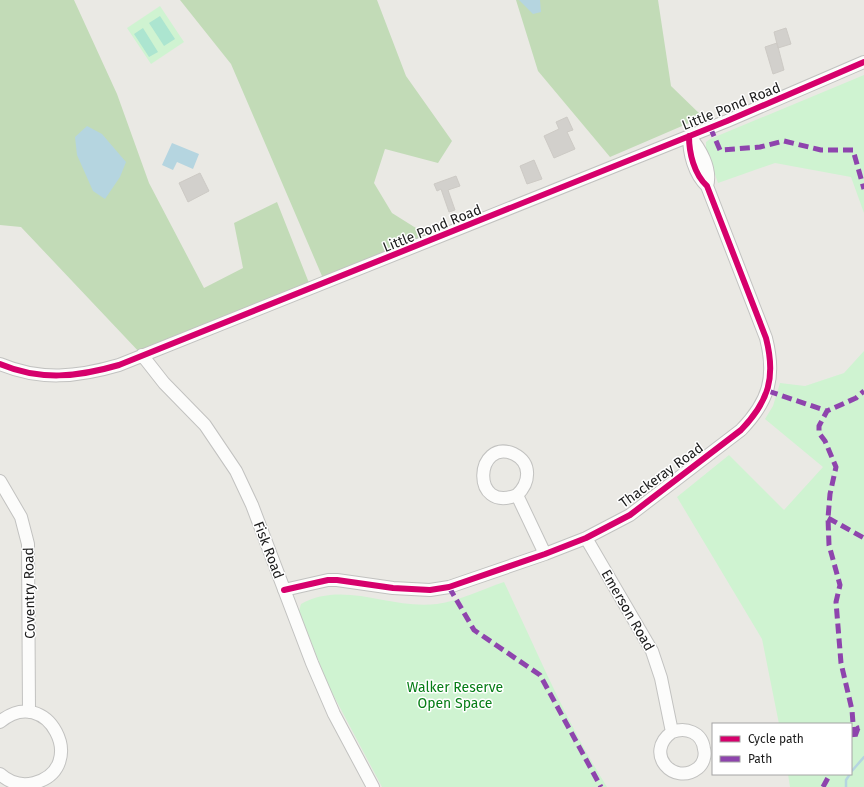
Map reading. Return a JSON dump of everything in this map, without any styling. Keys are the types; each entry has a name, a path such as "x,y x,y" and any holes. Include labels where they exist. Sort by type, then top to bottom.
{"street":[{"name":"Little Pond Road","path":"0,364 27,373 64,376 92,373 142,356 727,121 864,62"},
{"name":"Thackeray Road","path":"284,590 328,580 337,580 393,588 430,590 449,587 545,554 586,538 630,515 741,430 754,417 767,393 771,375 770,356 766,338 707,186 710,177 699,147 689,136"},
{"name":"Fisk Road","path":"142,356 164,383 204,425 236,471 252,505 312,663 334,714 374,787"},
{"name":"Coventry Road","path":"0,481 21,517 28,544 29,712"},
{"path":"517,495 545,554"},
{"name":"Emerson Road","path":"586,538 632,614 652,651 661,678 672,732"},
{"path":"0,722 11,715 29,712 46,719 58,732 61,744 58,762 47,777 31,784 14,783 0,774"}],"green space":[{"path":"0,0 74,0 117,94 149,183 204,288 243,268 234,223 277,202 311,288 142,355 21,227 0,225"},
{"path":"180,0 377,0 406,76 452,141 438,163 385,149 374,183 392,213 435,240 325,283 231,64"},
{"path":"516,0 658,0 671,86 703,117 610,157 538,71"},
{"path":"160,6 184,42 151,64 127,28"},
{"path":"160,16 175,39 164,46 149,23"},
{"path":"143,28 158,52 149,57 134,34"},
{"path":"864,75 864,213 851,177 775,163 718,183 706,149 706,142 710,139"},
{"path":"864,351 864,787 790,787 788,775 852,775 852,723 779,723 762,639 677,497 729,455 784,510 823,467 765,419 773,406 780,383 805,386 844,373"},
{"name":"Walker Reserve Open Space","path":"504,582 565,712 607,787 382,787 328,685 299,611 301,604 317,597 351,595 420,605 437,604 462,598"}],"water":[{"path":"519,0 540,0 541,12 533,14"},
{"path":"87,126 102,134 126,162 120,177 105,199 93,191 77,155 75,137"},
{"path":"172,143 199,154 193,169 177,162 173,170 162,165"}],"building":[{"path":"786,28 791,44 778,48 774,32"},
{"path":"777,43 784,70 773,74 765,47"},
{"path":"567,117 573,130 567,132 575,149 554,158 544,136 559,129 556,122"},
{"path":"534,160 542,179 527,184 520,166"},
{"path":"200,173 209,191 188,202 179,183"},
{"path":"456,176 460,186 448,190 455,210 449,212 441,189 437,191 434,184"}],"waterway":[{"path":"852,771 864,757"},
{"path":"846,787 846,780 849,775"}],"marked path":[{"path":"710,127 720,150 760,147 784,141 821,150 853,150 864,189"},
{"path":"768,391 827,411"},
{"path":"854,737 852,710 841,663 836,602 840,585 829,545 828,518 830,494 836,467 825,441 819,433 819,426 827,411 856,398 864,391"},
{"path":"828,518 864,538"},
{"path":"449,587 474,630 540,675 601,787"},
{"path":"855,736 858,728 864,727"},
{"path":"823,787 829,775"}],"cycle path":[{"path":"0,364 30,373 44,375 74,374 119,365 727,121 864,62"},
{"path":"284,590 328,580 393,588 430,590 449,587 545,554 586,538 630,515 741,430 751,419 758,409 768,388 770,365 766,338 707,186 702,181 693,163 689,136"}]}
